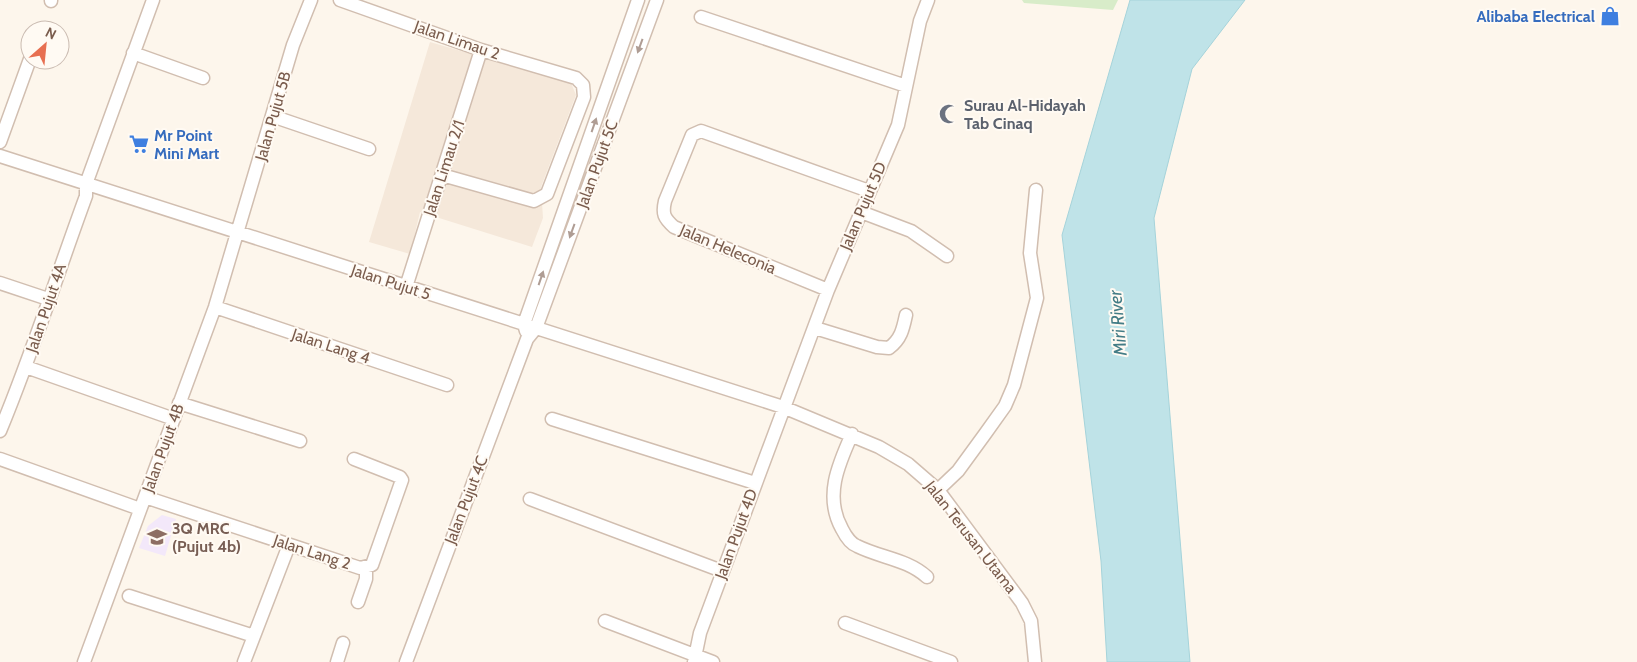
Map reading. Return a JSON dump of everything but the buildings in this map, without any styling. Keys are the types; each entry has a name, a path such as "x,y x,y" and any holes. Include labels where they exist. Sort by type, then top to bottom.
{"street":[{"name":"Jalan Pujut 4A","path":"0,431 26,366 86,196 86,184 152,0"},
{"name":"Jalan Pujut 5B","path":"238,232 293,45 311,0"},
{"name":"Jalan Limau 2","path":"340,0 481,50 576,78 583,85 584,97 548,194 541,199 534,201 442,174"},
{"name":"Jalan Pujut 5C","path":"530,326 638,0"},
{"name":"Jalan Pujut 5C","path":"530,326 657,0"},
{"name":"Jalan Pujut 5D","path":"783,407 815,328 828,290 898,125 920,21 928,0"},
{"path":"701,16 906,86"},
{"name":"Jalan Limau 2/1","path":"406,286 481,50"},
{"path":"133,53 203,78"},
{"path":"0,142 26,70"},
{"path":"272,116 370,149"},
{"name":"Jalan Heleconia","path":"828,290 674,227 664,218 662,211 675,176 692,135 702,131 869,191"},
{"name":"Jalan Pujut 5","path":"0,156 783,407"},
{"path":"938,490 958,471 985,434 1005,406 1014,385 1037,298 1030,253 1036,190"},
{"path":"861,212 911,231 947,256"},
{"name":"Jalan Pujut 4B","path":"84,662 215,307 238,232"},
{"path":"0,283 48,300"},
{"name":"Jalan Lang 4","path":"215,307 447,385"},
{"path":"815,328 877,347 889,348 902,333 906,315"},
{"name":"Jalan Pujut 4C","path":"406,662 530,326"},
{"path":"26,366 174,419"},
{"path":"179,403 300,441"},
{"name":"Jalan Terusan Utama","path":"783,407 852,434 908,464 938,490 1022,603 1031,621 1036,662"},
{"name":"Jalan Pujut 4D","path":"694,659 722,571 783,407"},
{"path":"552,419 755,484"},
{"path":"852,434 838,466 832,497 835,516 839,524 855,546 915,566 927,577"},
{"name":"Jalan Lang 2","path":"0,458 142,503 289,545 360,568 372,565 402,480 400,477 354,459"},
{"path":"530,499 722,571"},
{"path":"244,662 289,545"},
{"path":"358,602 366,579 366,567"},
{"path":"129,596 254,636"},
{"path":"605,621 694,659 713,662"},
{"path":"845,623 952,662"},
{"path":"337,662 343,643"}],"shaded area":[{"path":"430,42 571,83 576,95 541,187 543,218 532,247 420,212 410,254 369,242"},
{"name":"3Q MRC (Pujut 4b)","path":"162,515 176,519 165,556 139,548 148,526"}],"green space":[{"path":"1022,0 1118,0 1113,10 1024,3"}],"water":[{"name":"Miri River","path":"1130,0 1245,0 1192,69 1154,218 1190,662 1107,662 1101,561 1062,235"}],"place":[{"name":"Alibaba Electrical","path":"1610,16"},
{"name":"Surau Al-Hidayah Tab Cinaq","path":"949,114"},
{"name":"Mr Point Mini Mart","path":"139,144"},
{"name":"3Q MRC (Pujut 4b)","path":"157,537"}]}
